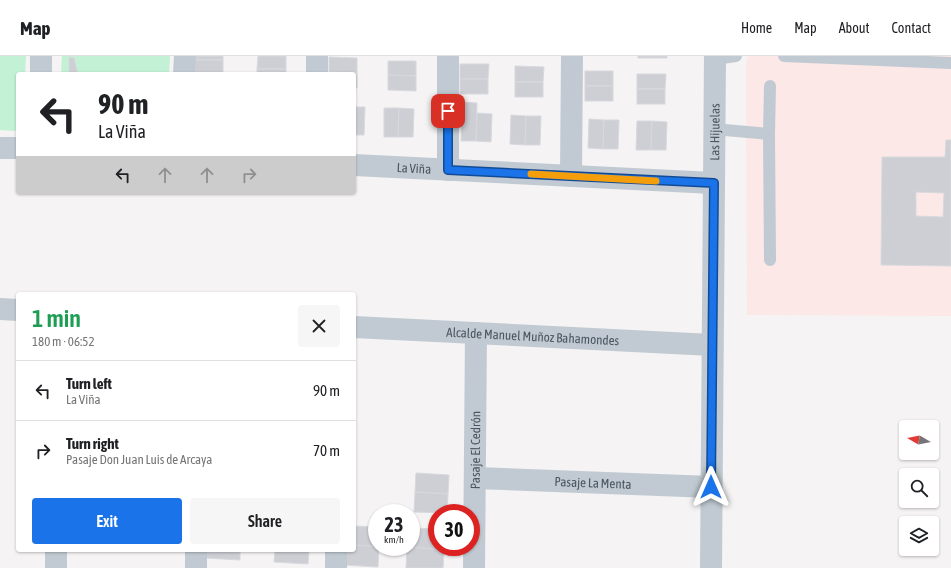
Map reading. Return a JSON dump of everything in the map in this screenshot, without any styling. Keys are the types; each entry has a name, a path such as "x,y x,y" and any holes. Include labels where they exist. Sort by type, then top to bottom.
{"street":[{"path":"40,72 41,56"},
{"path":"184,72 185,56"},
{"path":"317,56 317,72"},
{"path":"448,56 448,170"},
{"path":"571,176 572,56"},
{"name":"Las Hijuelas","path":"711,568 714,129 722,57"},
{"path":"0,148 16,148"},
{"name":"La Viña","path":"356,165 714,183"},
{"path":"0,309 16,310"},
{"name":"Alcalde Manuel Muñoz Bahamondes","path":"356,327 712,345"},
{"name":"Pasaje El Cedrón","path":"474,568 476,333"},
{"name":"Pasaje La Menta","path":"475,478 711,487"},
{"path":"56,552 56,568"},
{"path":"196,552 196,568"},
{"path":"336,552 336,568"}],"lane":[{"path":"784,56 951,63"},
{"path":"770,86 770,260"},
{"path":"714,129 769,134"}],"shaded area":[{"path":"748,56 951,56 951,316 747,315 746,66"}],"green space":[{"path":"0,56 26,56 25,72 16,72 16,130 15,131 0,130"},
{"path":"62,56 170,56 169,72 61,72"}],"building":[{"path":"195,56 223,56 223,60 195,60"},
{"path":"258,56 286,56 286,69 257,69"},
{"path":"638,56 667,56 667,58 638,58"},
{"path":"69,57 74,58 78,72 69,72"},
{"path":"329,57 357,58 357,73 329,72"},
{"path":"195,60 223,60 223,72 195,72"},
{"path":"388,61 416,61 416,76 388,75"},
{"path":"460,64 489,64 488,79 460,79"},
{"path":"515,66 544,67 543,82 515,82"},
{"path":"257,69 286,69 286,72 257,72"},
{"path":"585,71 613,71 613,86 585,86"},
{"path":"356,73 357,73 356,88"},
{"path":"637,74 666,74 665,89 637,89"},
{"path":"388,75 416,76 416,91 388,90"},
{"path":"460,79 488,79 488,94 460,94"},
{"path":"515,82 543,82 543,97 515,97"},
{"path":"585,86 613,86 613,101 585,101"},
{"path":"637,89 665,89 665,104 637,104"},
{"path":"462,102 477,103 476,141 461,141"},
{"path":"356,107 365,107 364,135 356,135"},
{"path":"384,108 399,108 398,137 384,137"},
{"path":"399,108 414,109 413,137 398,137"},
{"path":"477,113 492,114 491,142 476,141"},
{"path":"511,115 526,116 525,145 510,144"},
{"path":"526,116 541,116 540,145 525,145"},
{"path":"589,119 604,120 603,149 588,148"},
{"path":"604,120 619,120 618,149 603,149"},
{"path":"637,121 652,121 651,150 636,150"},
{"path":"652,121 667,122 666,150 651,150"},
{"path":"946,140 951,140 951,266 881,265 882,157 945,157","holes":["916,192 944,193 943,217 916,216"]},
{"path":"416,473 449,475 448,494 415,492"},
{"path":"415,492 448,494 447,504 428,504 428,512 420,512 420,504 414,504"},
{"path":"356,526 368,527 368,546 356,545"},
{"path":"420,528 428,529 428,549 420,548"},
{"path":"356,545 368,546 368,556 379,556 378,567 344,565 345,552 356,552"},
{"path":"420,548 428,549 428,556 444,556 443,568 406,568 407,556 420,556"},
{"path":"207,552 240,552 240,560 206,558"},
{"path":"275,552 309,552 308,564 274,562"}],"slow traffic":[{"path":"531,174 656,181"}],"route":[{"path":"448,111 448,170 714,183 711,487"}]}
